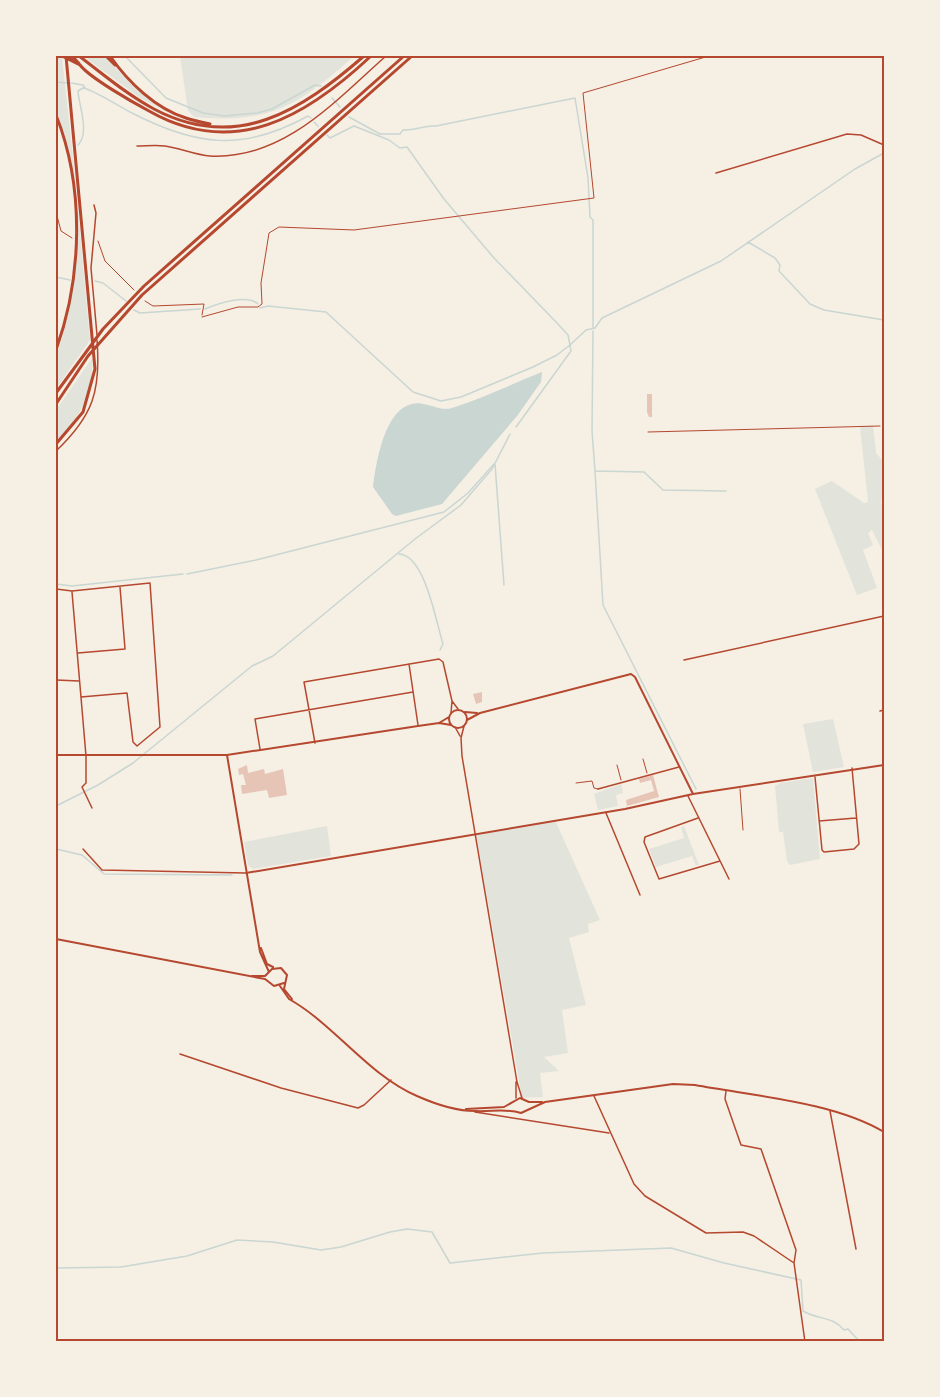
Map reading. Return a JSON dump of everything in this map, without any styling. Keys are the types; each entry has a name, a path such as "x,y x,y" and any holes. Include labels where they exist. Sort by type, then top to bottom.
{"highway":[{"path":"56,444 76,421 88,402 95,359 65,56 137,104 166,119 192,128 228,132 263,127 297,113 321,98 371,56"},
{"path":"79,56 154,109 187,122 215,126 260,122 287,113 320,93 364,56"},
{"path":"108,56 148,96 171,111 215,126"},
{"path":"56,393 89,346 144,286 404,56"},
{"path":"56,404 88,356 142,295 412,56"},
{"path":"56,115 70,171 76,232 71,295 56,350"}],"street":[{"path":"137,146 163,146 211,156 249,152 268,147 297,132 386,56"},
{"path":"716,173 847,134 861,135 885,145"},
{"path":"56,451 80,426 92,404 98,379 91,268 96,213 94,205"},
{"path":"56,589 72,591 150,583 160,727 137,746 133,742 127,693 81,697"},
{"path":"77,653 125,649 120,586"},
{"path":"72,591 86,756 86,783 83,783 83,792 92,808"},
{"path":"684,660 885,616"},
{"path":"315,743 304,682 408,663 439,659 443,662 452,701 449,717 439,723"},
{"path":"408,663 418,726"},
{"path":"522,1098 517,1082 461,738 467,720 480,713 631,674 635,677 693,794"},
{"path":"56,680 80,681"},
{"path":"260,751 255,719 413,692"},
{"path":"452,701 459,710 480,713"},
{"path":"451,713 459,710"},
{"path":"880,711 885,710"},
{"path":"464,712 467,720"},
{"path":"449,717 461,738"},
{"path":"56,755 227,755 439,723 464,726"},
{"path":"227,755 246,873 268,981"},
{"path":"83,849 102,870 246,873 605,812 693,794 815,776 852,768 885,765"},
{"path":"598,789 680,767"},
{"path":"815,776 824,852 858,848 852,768"},
{"path":"688,796 729,879"},
{"path":"605,812 640,895"},
{"path":"698,818 645,837 644,842 659,879 720,861"},
{"path":"819,821 856,818"},
{"path":"56,939 250,977 268,981 274,986 285,983"},
{"path":"261,948 267,964 286,972 285,991 294,1002"},
{"path":"250,977 268,973 274,968"},
{"path":"280,986 286,996 408,1092 431,1102 464,1110 610,1133"},
{"path":"180,1053 281,1088 358,1108 391,1080"},
{"path":"464,1110 504,1107 513,1104 517,1082"},
{"path":"515,1100 522,1098 528,1101 545,1102 673,1084 830,1110 852,1116 885,1132"},
{"path":"726,1091 726,1099 741,1145 761,1149 796,1250 794,1263 806,1341"},
{"path":"594,1095 634,1184 645,1196 706,1233 743,1232 754,1236 794,1263"},
{"path":"528,1101 529,1108"},
{"path":"471,1111 523,1113 545,1102"},
{"path":"513,1104 516,1112"},
{"path":"830,1110 856,1249"}],"lane":[{"path":"643,759 647,775"},
{"path":"617,765 622,782"},
{"path":"576,783 592,781 594,788 598,789"},
{"path":"740,787 743,830"}],"path":[{"path":"148,304 204,304 202,317 238,307 258,307 262,304 261,283 269,233 279,227 354,230 594,198 583,93 709,56"},
{"path":"56,212 61,231 70,238"},
{"path":"100,246 101,254 109,265 132,289"},
{"path":"648,432 884,426"}],"shaded area":[{"path":"56,56 62,57 76,185 67,142 56,110"},
{"path":"83,56 105,56 132,85 161,109 140,98"},
{"path":"180,56 354,56 316,88 282,108 263,114 220,118 194,117 188,111"},
{"path":"78,209 90,340 56,389 56,357 66,324 75,277"},
{"path":"92,358 91,382 84,404 72,424 56,442 56,410"},
{"path":"542,372 541,382 517,416 442,504 396,516 392,514 373,487 383,439 388,427 402,408 417,403 442,409 452,408"},
{"path":"873,425 876,453 884,462 884,499 881,500 884,518 884,554 872,530 868,533 873,545 863,550 877,588 857,595 815,489 832,481 864,503 868,502 860,427"},
{"path":"833,719 844,767 813,772 803,724"},
{"path":"813,778 820,859 790,865 787,861 783,832 779,832 775,786 780,783"},
{"path":"621,784 623,793 616,795 618,806 598,810 594,794"},
{"path":"555,820 600,920 588,924 589,932 569,938 586,1005 562,1010 568,1053 544,1057 559,1071 540,1073 543,1097 522,1098 476,834"},
{"path":"327,826 331,856 253,869 248,865 244,842"},
{"path":"684,826 699,865 696,866 692,856 656,867 649,849 684,838 681,827"}],"building":[{"path":"647,394 652,394 652,417 649,417 647,412"},
{"path":"482,692 482,702 476,704 473,694"},
{"path":"247,765 248,773 264,769 265,774 283,769 287,795 269,798 267,790 242,794 241,785 246,785 243,774 239,775 238,769"},
{"path":"653,775 659,797 627,806 626,800 654,791 651,780 640,783 639,779"}],"waterway":[{"path":"125,56 166,98 203,113 224,116 257,113 272,109 315,85 321,86"},
{"path":"56,82 67,83"},
{"path":"71,83 83,85 85,88"},
{"path":"78,145 84,127 78,91 83,88 155,124 199,138 241,140 284,128 308,116 311,118"},
{"path":"332,98 340,107"},
{"path":"349,117 380,134 400,134 403,130 436,126 575,98 588,178 590,217 593,220 593,327"},
{"path":"314,122 318,126"},
{"path":"260,308 268,306 326,312 413,392 441,401 461,397 533,367 557,355 570,345 568,335 494,258 444,199 407,147 400,148 389,140 354,126 330,138 327,135"},
{"path":"516,427 571,351 570,345 586,330 595,328 602,318 721,261 855,169 884,153"},
{"path":"748,242 775,258 780,265 779,271 810,304 824,310 884,320"},
{"path":"56,277 70,280"},
{"path":"95,281 103,283 126,301"},
{"path":"205,309 240,300 253,301 258,304"},
{"path":"134,310 140,313 200,309"},
{"path":"593,331 592,431 595,471 644,472 663,490 726,491"},
{"path":"56,806 98,785 133,763 252,666 273,656 415,539 461,505 492,469 510,434"},
{"path":"187,574 256,560 444,512 468,493 494,464"},
{"path":"495,464 504,585"},
{"path":"595,471 603,605 696,789"},
{"path":"399,554 408,557 423,577 443,644 440,650"},
{"path":"56,584 72,586 183,574"},
{"path":"56,849 82,855 104,874 232,875"},
{"path":"56,1268 121,1267 187,1256 237,1240 273,1242 321,1250 341,1247 407,1229 432,1232 450,1263 543,1253 671,1248 724,1263 801,1280 803,1311 835,1322 844,1330 848,1329 860,1342"}]}
